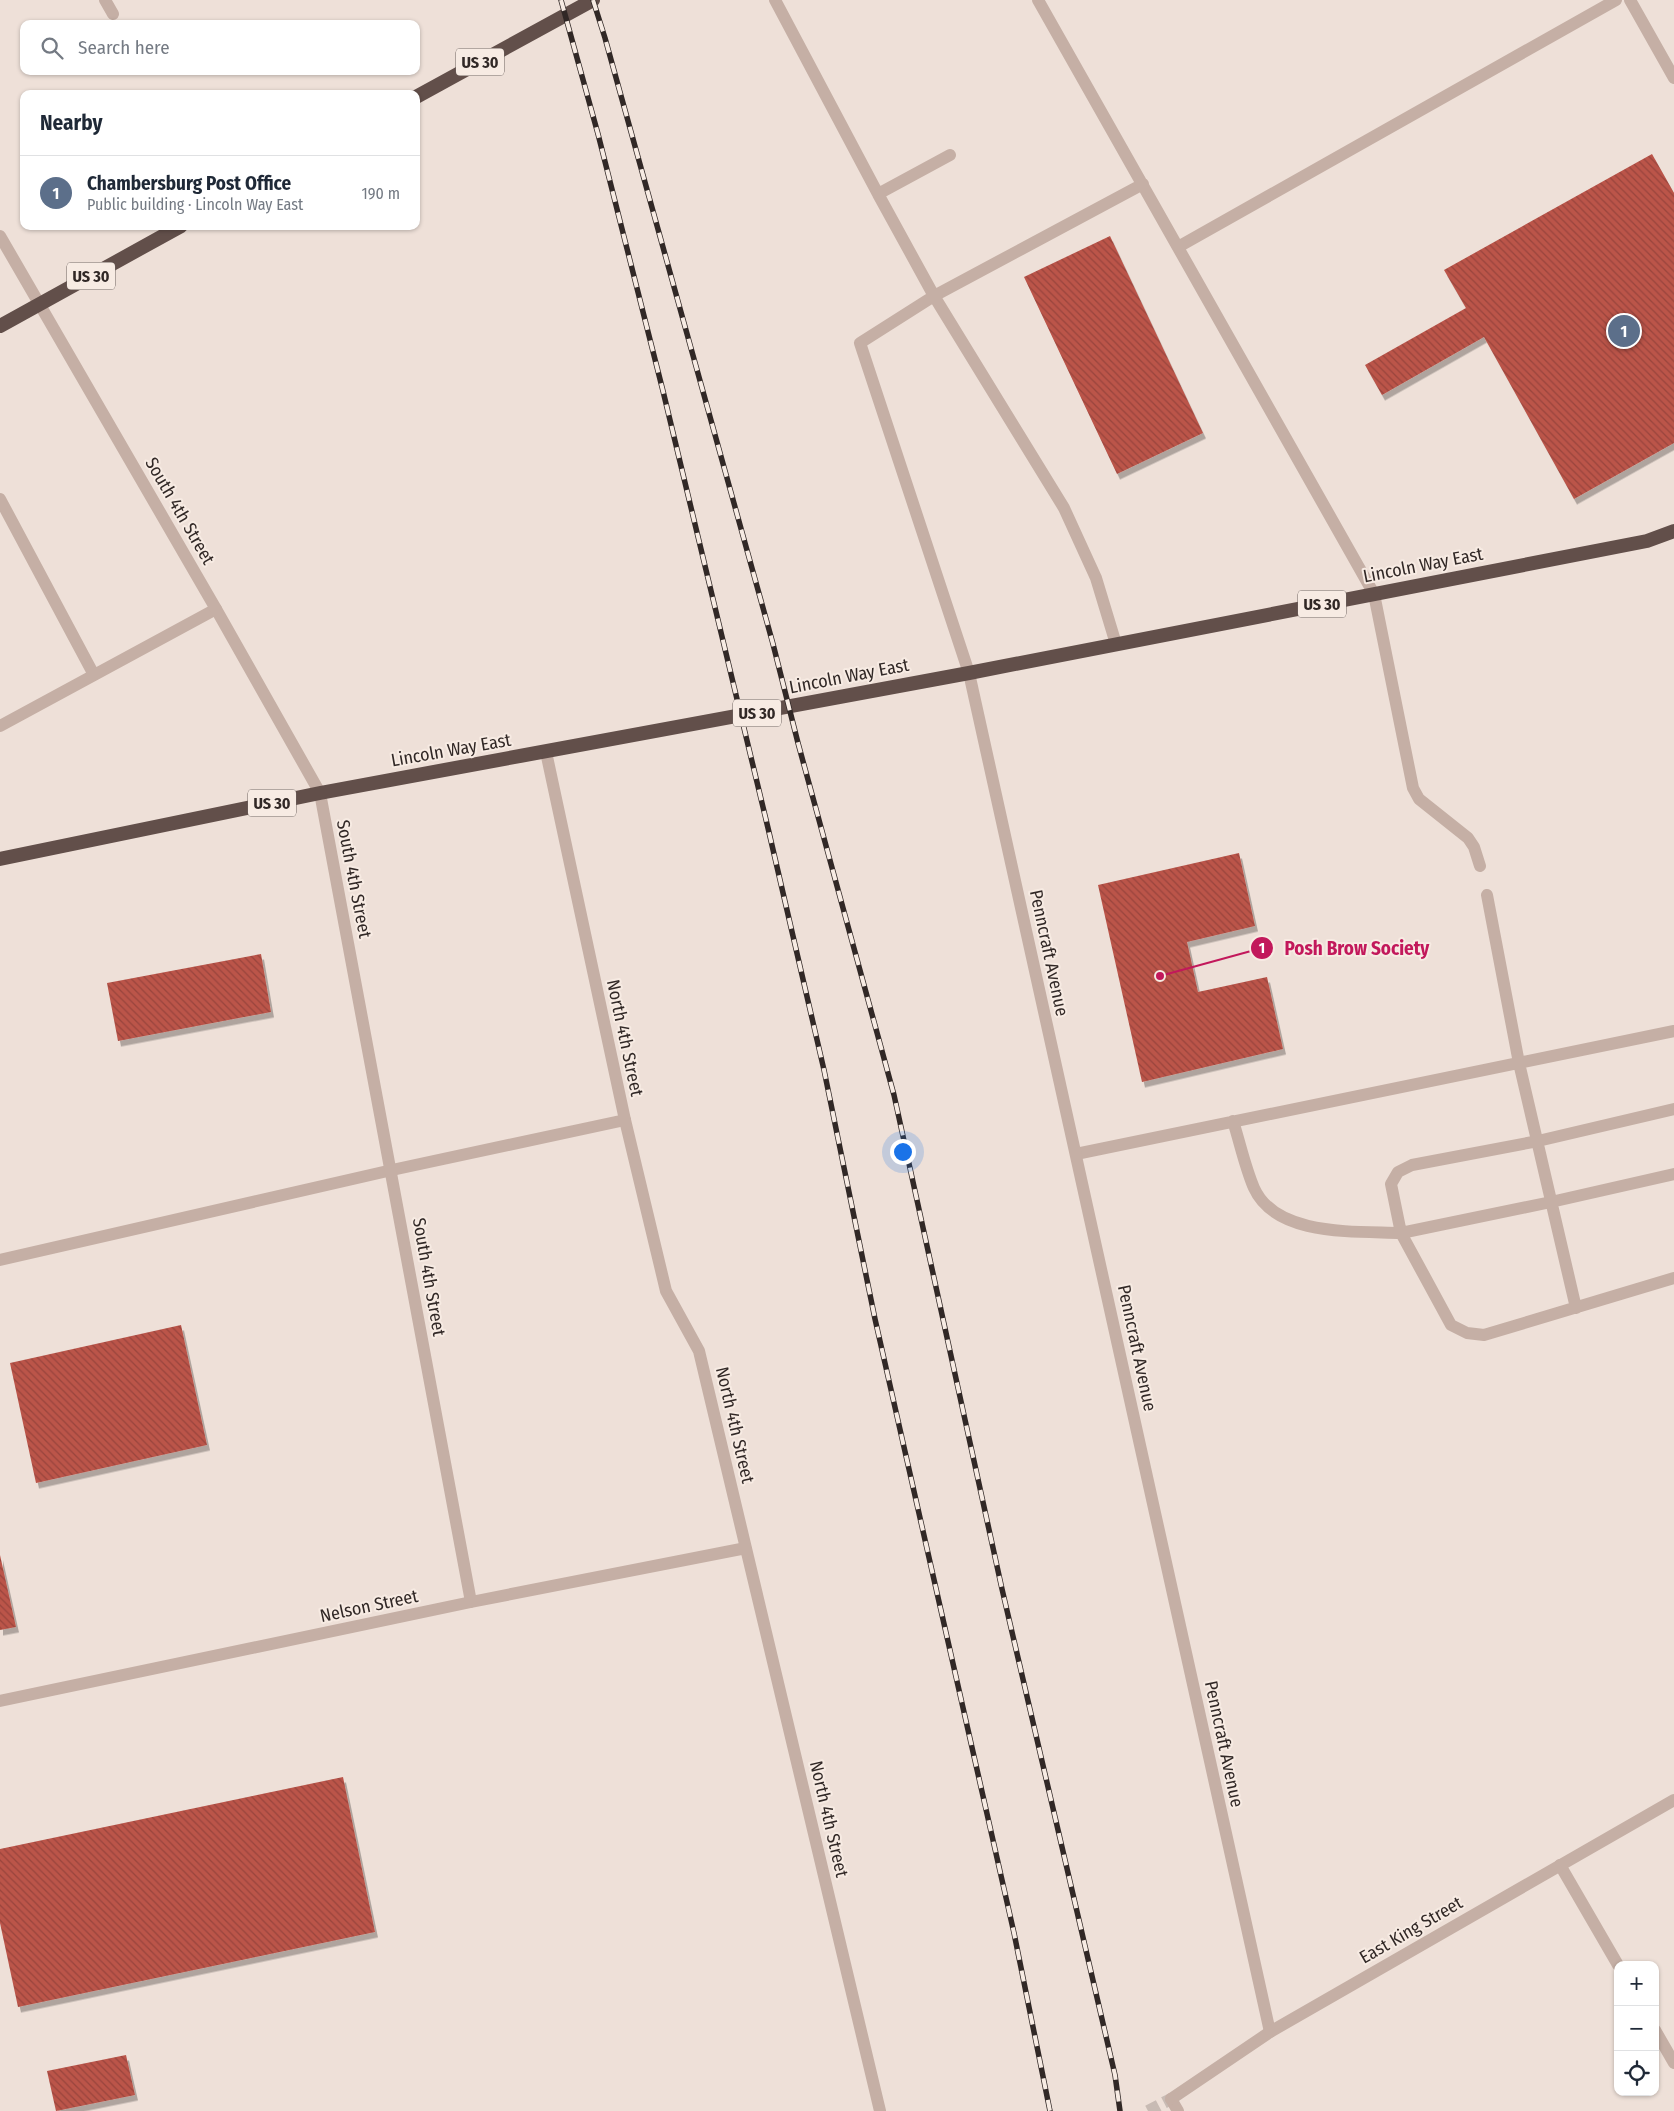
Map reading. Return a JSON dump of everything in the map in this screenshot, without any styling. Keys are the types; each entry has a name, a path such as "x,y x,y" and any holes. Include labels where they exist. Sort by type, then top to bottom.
{"highway":[{"name":"US 30","path":"420,95 593,0"},
{"name":"US 30","path":"0,326 174,230"},
{"name":"Lincoln Way East","path":"0,859 320,793 969,673 1647,541 1674,531"}],"street":[{"path":"105,0 113,14"},
{"path":"775,0 934,296 1064,508 1096,578 1116,644"},
{"path":"1038,0 1374,594 1413,788 1419,799 1468,838 1474,847 1480,866"},
{"path":"1178,247 1616,0"},
{"path":"1630,0 1674,78"},
{"path":"878,194 950,155"},
{"path":"934,296 1143,184"},
{"name":"South 4th Street","path":"0,236 320,793 392,1170 471,1602"},
{"name":"Penncraft Avenue","path":"934,296 860,343 969,673 1270,2032"},
{"path":"0,499 94,675"},
{"path":"0,726 216,609"},
{"name":"North 4th Street","path":"546,752 625,1120 666,1291 699,1351 880,2111"},
{"path":"1486,895 1519,1063 1576,1308"},
{"path":"1076,1154 1674,1031"},
{"path":"1674,1110 1538,1141 1412,1165 1398,1172 1391,1184 1401,1233 1451,1325 1467,1333 1484,1335 1674,1278"},
{"path":"0,1260 392,1170 625,1120"},
{"path":"1233,1122 1254,1189 1268,1208 1285,1219 1326,1230 1401,1233 1674,1174"},
{"name":"Nelson Street","path":"0,1701 471,1602 746,1548"},
{"name":"East King Street","path":"1178,2111 1171,2099 1270,2032 1674,1800"},
{"path":"1560,1865 1616,1961"},
{"path":"1659,2037 1674,2063"}],"building":[{"path":"1652,154 1674,193 1674,443 1574,499 1484,337 1382,395 1365,365 1466,308 1444,270"},
{"path":"1110,236 1203,433 1117,474 1024,277"},
{"path":"1239,853 1255,926 1187,942 1198,992 1267,977 1283,1049 1142,1082 1098,885"},
{"path":"261,954 271,1012 118,1041 107,983"},
{"path":"181,1325 207,1445 36,1483 10,1363"},
{"path":"0,1555 16,1627 0,1630"},
{"path":"343,1777 375,1932 18,2007 0,1923 0,1849"},
{"path":"126,2055 135,2095 56,2111 47,2071"}],"tunnel":[{"path":"1148,2111 1171,2099"}],"railway":[{"path":"561,0 598,134 663,391 768,828 824,1070 875,1319 1014,1933 1050,2111"},
{"path":"593,0 773,644 798,743 894,1095 1002,1589 1115,2075 1120,2111"}],"place":[{"name":"Chambersburg Post Office","path":"1624,331"},
{"name":"Posh Brow Society","path":"1160,976"}]}
